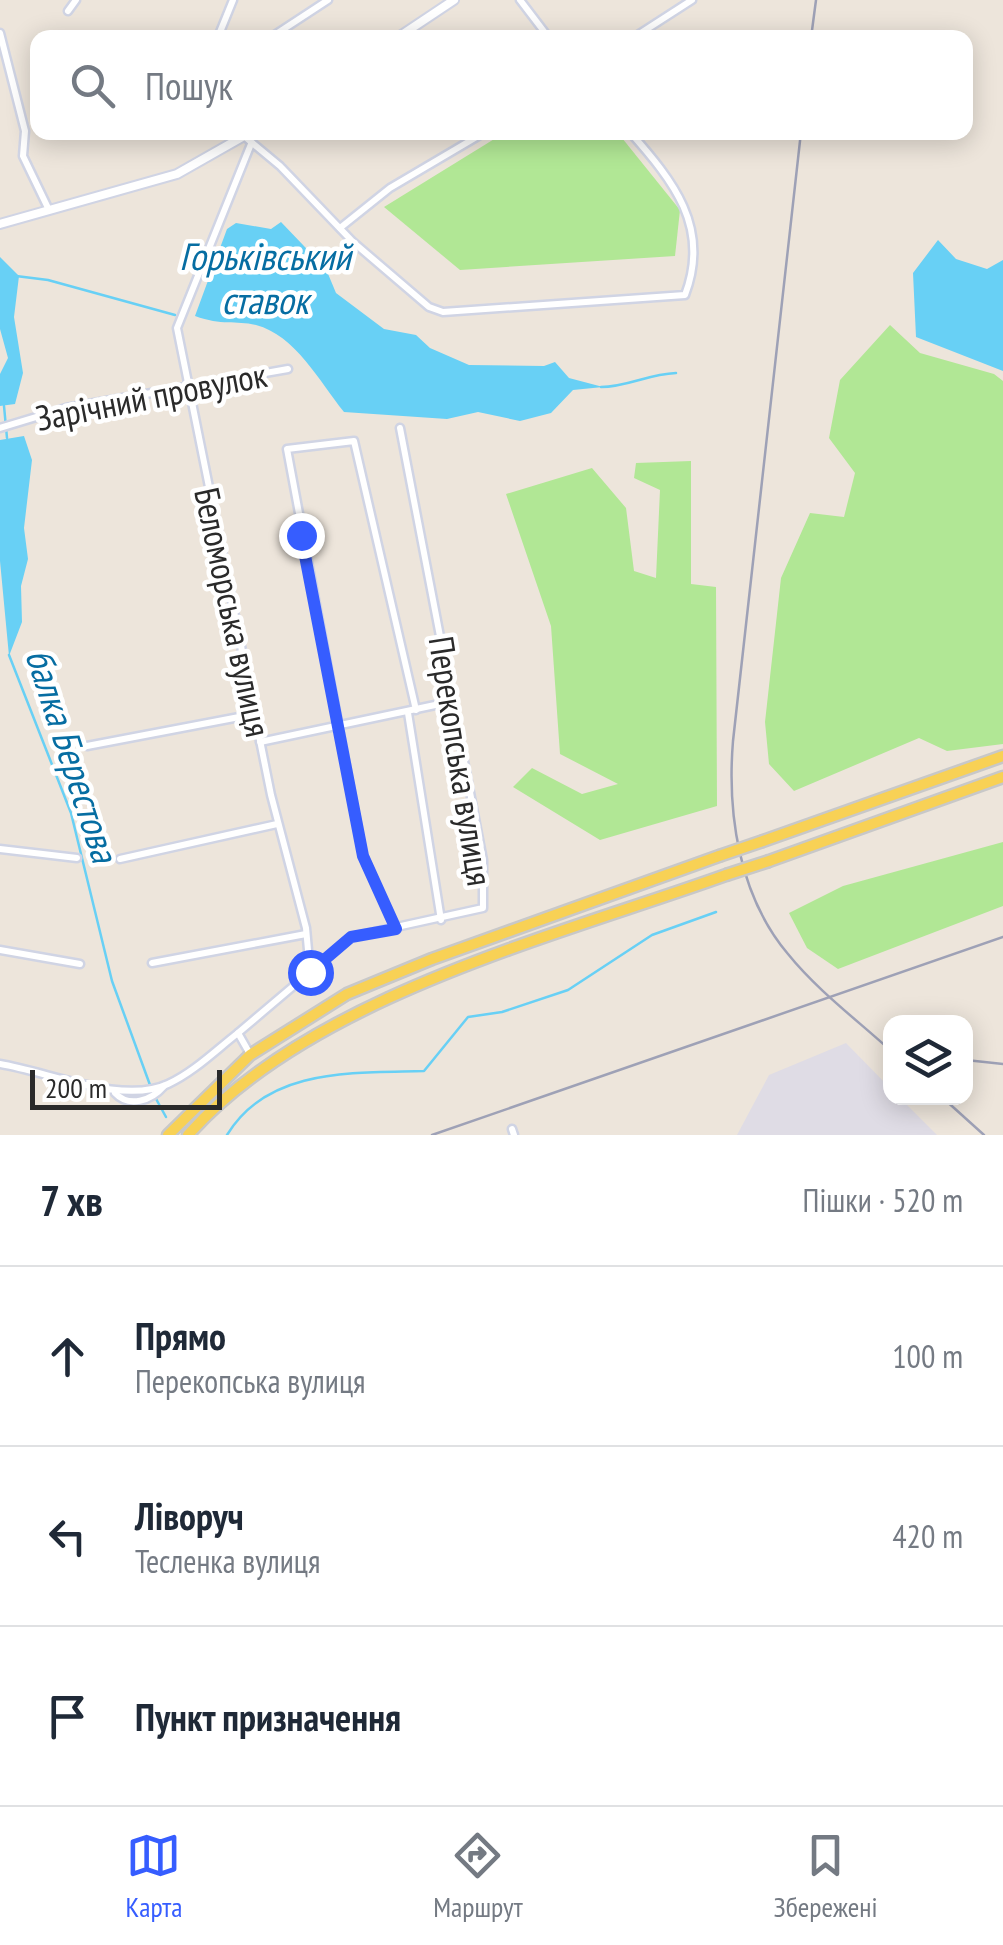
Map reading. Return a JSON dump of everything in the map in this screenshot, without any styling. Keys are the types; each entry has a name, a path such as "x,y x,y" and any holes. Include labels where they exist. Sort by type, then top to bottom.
{"main road":[{"path":"168,1135 250,1055 306,1016 400,972 1003,756"},
{"path":"188,1135 250,1080 317,1034 411,988 1003,777"},
{"path":"306,1016 317,1034"}],"street":[{"path":"68,11 76,0"},
{"path":"221,30 233,0"},
{"path":"282,30 328,0"},
{"path":"408,30 454,0"},
{"path":"520,0 543,30"},
{"path":"645,30 692,0"},
{"path":"0,33 24,130 23,156 49,210"},
{"path":"0,224 177,174 244,140"},
{"name":"Беломорська вулиця","path":"247,140 177,328 277,824 306,934 310,972"},
{"path":"250,140 340,228 429,306 443,312 686,295 694,238 687,207 672,179 637,140"},
{"path":"340,228 390,188 471,140"},
{"name":"Зарічний провулок","path":"0,428 66,408 288,369"},
{"name":"Перекопська вулиця","path":"310,972 351,937 483,908 486,887 454,701 400,428"},
{"path":"396,929 363,856 287,449 350,438 412,712 440,920"},
{"path":"260,742 454,701"},
{"path":"88,746 254,714"},
{"path":"120,859 277,824"},
{"path":"0,849 78,858"},
{"path":"152,963 306,934"},
{"path":"0,950 80,964"},
{"path":"0,1064 66,1076 114,1092 165,1086 238,1033 310,972"},
{"path":"238,1033 250,1055"}],"shaded area":[{"path":"846,1043 883,1081 883,1105 907,1105 937,1135 737,1135 769,1075"}],"green space":[{"path":"493,140 624,140 680,210 675,256 460,270 384,207"},
{"path":"890,325 920,353 994,374 1003,381 1003,744 947,751 919,738 794,791 769,764 765,722 781,578 810,513 844,517 855,473 829,438 840,380"},
{"path":"691,461 691,584 716,587 717,806 600,840 513,787 532,768 582,794 618,784 560,754 551,626 506,494 592,468 626,508 634,571 656,578 660,490 634,478 636,463"},
{"path":"1003,842 1003,906 838,969 807,948 789,913 843,886"}],"water":[{"name":"Горьківський ставок","path":"281,222 326,269 336,293 384,329 416,335 430,348 469,365 544,366 555,362 569,378 603,387 573,390 551,413 520,421 478,412 447,419 344,412 306,361 270,330 195,316 227,229 236,223 271,229"},
{"path":"938,240 956,259 987,269 1003,260 1003,371 916,337 913,273"},
{"path":"0,257 19,276 14,317 23,373 15,404 0,406 0,374 8,358 0,329"},
{"path":"24,436 32,460 24,528 28,559 21,586 22,622 9,656 0,561 0,440"}],"waterway":[{"path":"16,276 48,280 175,315"},
{"path":"601,387 676,373"},
{"name":"балка Берестова","path":"4,406 7,438"},
{"name":"балка Берестова","path":"9,655 71,813 112,981 150,1085"},
{"name":"балка Берестова","path":"227,1135 244,1113 289,1085 342,1074 424,1071 468,1017 502,1012 568,990 652,935 716,912"},
{"name":"балка Берестова","path":"155,1097 166,1117"}],"railway":[{"path":"812,30 816,0"},
{"path":"800,140 733,741 732,797 747,880 771,931 812,980 883,1044"},
{"path":"432,1135 1003,937"},
{"path":"973,1061 1003,1064"},
{"path":"951,1105 984,1135"}],"route":[{"path":"301,535 363,856 396,929 351,937 310,972"}]}
